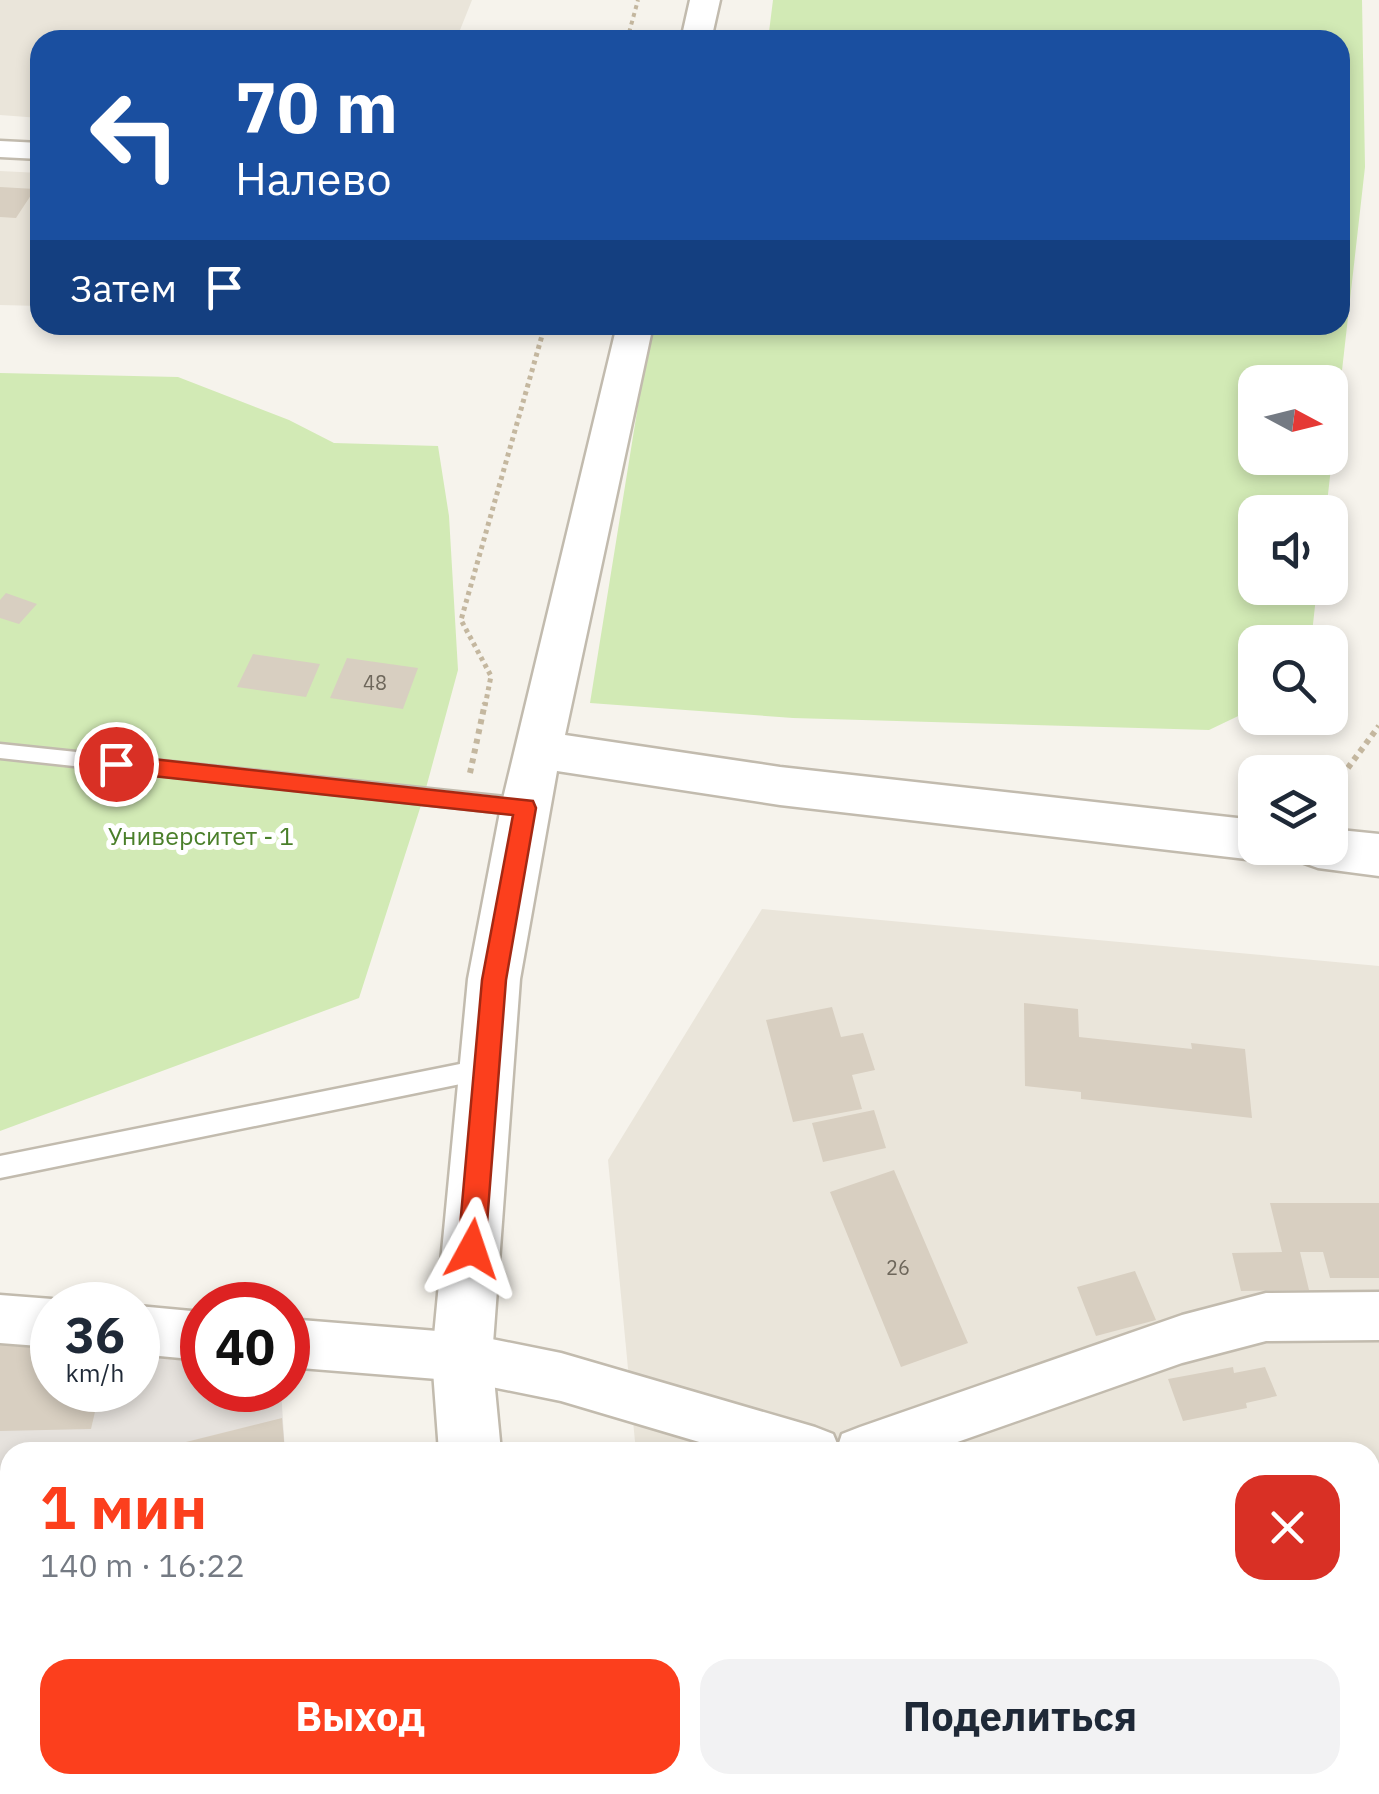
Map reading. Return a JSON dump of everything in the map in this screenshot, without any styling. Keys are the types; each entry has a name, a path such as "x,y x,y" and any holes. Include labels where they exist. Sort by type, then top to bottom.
{"street":[{"path":"698,30 704,0"},
{"path":"0,149 30,150"},
{"path":"469,1442 462,1357 494,980 525,808 633,335"},
{"path":"540,750 780,786 1238,838"},
{"path":"1348,851 1379,855"},
{"path":"888,1442 1182,1338 1266,1317 1379,1316"},
{"path":"0,1319 30,1322"},
{"path":"310,1344 462,1357 561,1377 781,1442"}],"lane":[{"path":"0,750 525,808"},
{"path":"0,1167 487,1069"}],"path":[{"path":"629,30 638,0"},
{"path":"462,803 491,676 461,620 542,335"},
{"path":"1348,768 1379,726"}],"shaded area":[{"path":"0,0 472,0 460,30 30,30 30,117 0,115"},
{"path":"0,171 30,172 30,306 0,305"},
{"path":"762,909 1379,966 1379,1442 635,1442 608,1160"},
{"path":"0,1332 30,1334 30,1412 160,1412 160,1344 180,1345 180,1412 282,1412 284,1442 0,1442"}],"green space":[{"path":"773,0 1362,0 1365,167 1350,300 1350,30 769,30"},
{"path":"649,335 1346,335 1343,365 1238,365 1238,475 1330,475 1328,495 1238,495 1238,605 1315,605 1313,625 1238,625 1238,716 1209,730 793,718 590,703"},
{"name":"Университет - 1","path":"0,373 178,377 289,420 334,443 438,446 449,516 458,670 423,799 359,998 0,1131"}],"building":[{"path":"0,187 30,189 30,197 16,218 0,217"},
{"path":"6,593 37,604 19,624 0,618 0,600"},
{"path":"253,654 320,664 306,697 237,687"},
{"path":"347,658 418,668 403,709 330,698"},
{"path":"1024,1003 1078,1009 1079,1037 1192,1049 1191,1043 1245,1049 1252,1118 1081,1099 1081,1092 1025,1086"},
{"path":"832,1007 841,1037 863,1033 875,1070 852,1075 862,1109 793,1122 766,1020"},
{"path":"874,1110 886,1148 823,1162 812,1123"},
{"path":"894,1170 968,1343 901,1367 830,1192"},
{"path":"1270,1203 1379,1203 1379,1278 1330,1278 1323,1252 1300,1252 1309,1290 1241,1291 1232,1253 1282,1252"},
{"path":"1135,1271 1156,1320 1096,1336 1077,1287"},
{"path":"30,1333 30,1412 95,1412 91,1429 0,1431 0,1334"},
{"path":"1233,1367 1234,1373 1265,1367 1277,1396 1246,1403 1247,1408 1183,1421 1168,1379"},
{"path":"282,1418 284,1442 186,1442"}],"route":[{"path":"116,764 525,808 494,980 472,1249"}]}
